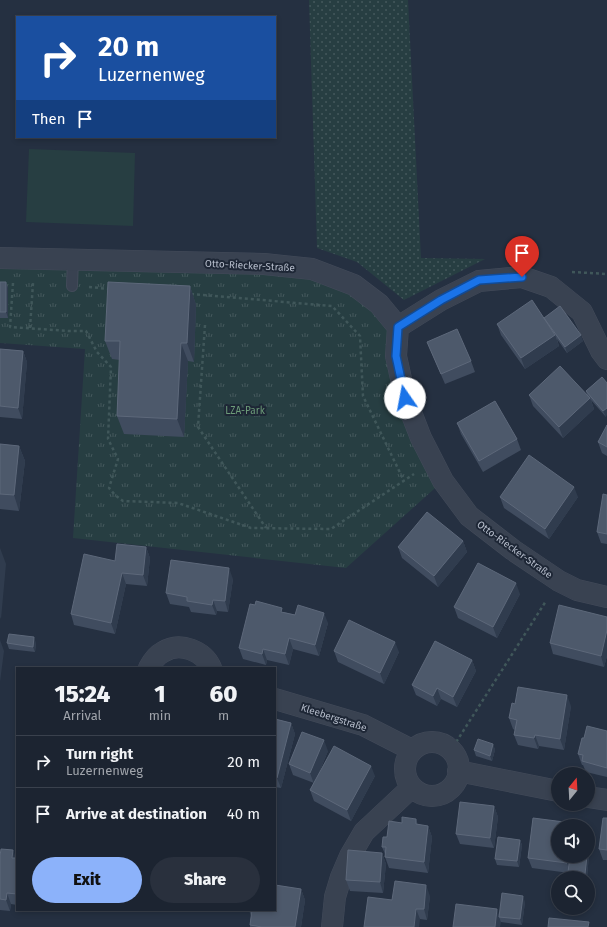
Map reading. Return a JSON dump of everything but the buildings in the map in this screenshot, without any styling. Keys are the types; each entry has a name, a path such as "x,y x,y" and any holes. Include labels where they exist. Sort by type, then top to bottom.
{"street":[{"name":"Otto-Riecker-Straße","path":"0,258 264,264 312,269 354,285 379,304 398,327 396,356 405,398 421,438 443,481 469,516 513,550 559,581 577,590 607,597"},
{"path":"398,327 441,300 479,280 522,277 551,287 582,312 601,351 607,358"},
{"path":"150,667 155,658 164,651 174,648 185,648 195,651 204,657 210,667"},
{"name":"Kleebergstraße","path":"276,699 363,724 412,750"},
{"path":"427,742 436,742 451,750 458,763 456,779 452,787 437,795 428,795 412,788 405,773 405,765 407,757 412,750 427,742"},
{"path":"458,771 551,790"},
{"path":"332,927 335,897 341,877 350,856 364,832 412,788"},
{"path":"595,798 607,800"}],"lane":[{"path":"72,286 73,259"}],"path":[{"path":"13,282 10,327 86,331 97,352 111,367 108,439 118,459 109,488 114,495 123,502 178,503 251,528 331,529 433,462"},
{"path":"26,282 33,283 30,328"},
{"path":"72,286 111,289"},
{"path":"190,294 332,306 360,336 363,396 404,481"},
{"path":"205,324 198,427 266,528"},
{"path":"451,750 559,581"}],"green space":[{"path":"309,0 408,0 421,258 485,259 404,300 357,262 317,248"},
{"path":"29,149 135,153 133,226 26,222"},
{"name":"LZA-Park","path":"0,258 320,272 398,327 396,347 443,481 346,568 73,538 85,349 0,343"}],"route":[{"path":"405,398 396,356 398,327 441,300 479,280 522,277"}]}
